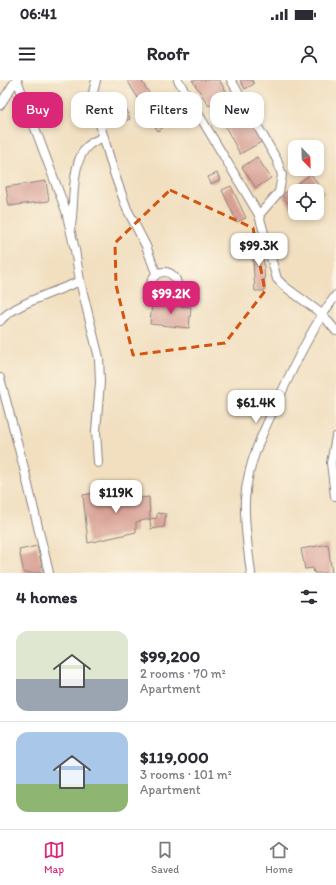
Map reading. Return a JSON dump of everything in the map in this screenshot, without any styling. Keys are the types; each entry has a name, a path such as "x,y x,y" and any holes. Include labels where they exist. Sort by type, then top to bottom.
{"street":[{"path":"0,105 17,80"},
{"path":"17,80 71,226 80,281 99,358 100,382 96,431 98,463"},
{"path":"96,80 92,97 104,136 127,209 146,246 156,273"},
{"path":"178,80 259,215 277,279 284,286 322,314 336,332"},
{"path":"231,80 277,160 282,174 279,192 259,215"},
{"path":"71,226 75,180 82,153 90,144 104,136"},
{"path":"0,321 4,316 20,307 80,281"},
{"path":"251,573 245,530 245,499 250,472 262,434 292,370 322,314 336,295"},
{"path":"0,378 23,464 49,573"},
{"path":"335,496 331,463 336,437"}],"highlighted area":[{"path":"170,190 253,228 265,291 225,343 133,355 116,285 115,243"}],"building":[{"path":"127,80 141,80 148,92 135,93"},
{"path":"192,80 219,80 227,92 210,92 209,106 202,95 202,92 200,92"},
{"path":"240,80 252,80 254,84 245,89"},
{"path":"127,112 130,119 127,120"},
{"path":"226,128 256,128 263,141 240,154"},
{"path":"257,157 271,178 256,188 242,167"},
{"path":"217,173 220,180 211,184 208,177"},
{"path":"308,176 312,176 318,184 297,184"},
{"path":"46,181 49,201 9,206 6,187"},
{"path":"231,186 246,218 237,222 222,190"},
{"path":"288,191 288,203 282,195"},
{"path":"263,243 265,291 255,291 252,244"},
{"path":"165,302 178,303 177,306 191,307 189,328 150,324 152,303 164,305"},
{"path":"129,487 131,499 149,497 150,519 136,522 136,532 88,543 83,495"},
{"path":"157,513 166,514 164,527 151,529 150,519 157,518"},
{"path":"328,544 332,573 314,573 313,568 305,569 301,549"},
{"path":"37,546 44,573 24,573 19,550"}]}
